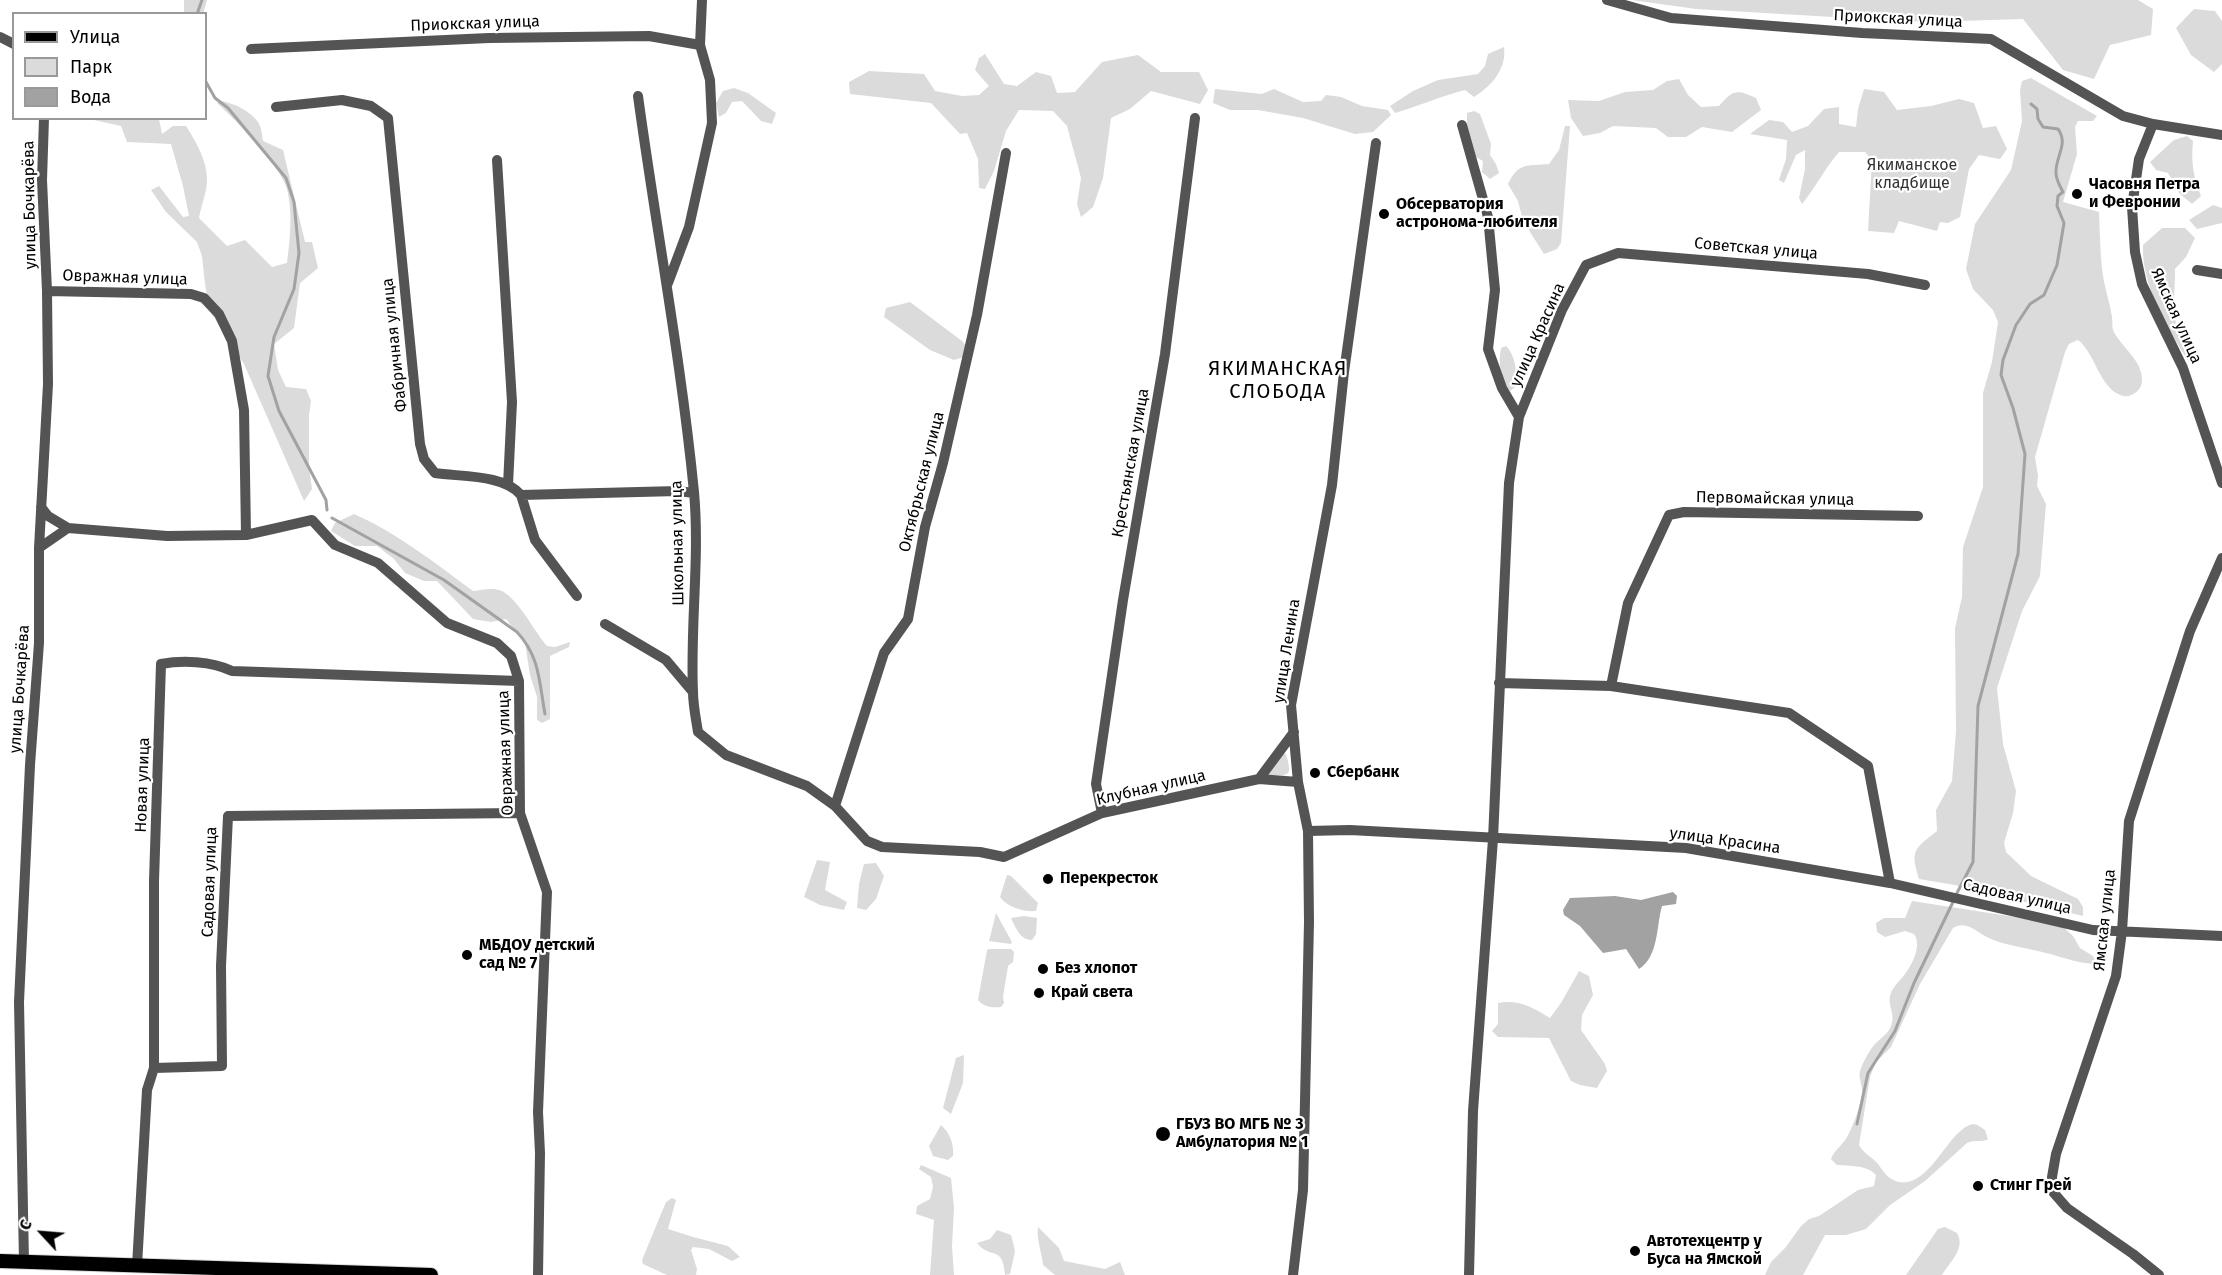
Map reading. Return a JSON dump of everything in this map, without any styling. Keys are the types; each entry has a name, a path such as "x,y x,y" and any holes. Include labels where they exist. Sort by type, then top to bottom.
{"main road":[{"path":"0,1261 431,1275"}],"street":[{"name":"Школьная улица","path":"668,283 689,227 712,123 710,80 700,45 702,0"},
{"name":"Приокская улица","path":"1607,0 1671,18 1862,33 1991,39 2123,116 2153,124 2222,135"},
{"name":"Приокская улица","path":"251,49 489,38 649,36 700,45"},
{"name":"Школьная улица","path":"638,96 655,214 668,283 694,493 696,532 693,692 698,732"},
{"name":"Фабричная улица","path":"276,107 342,100 371,106 388,118 420,444 424,459 435,473 457,477 470,476 508,485 520,495"},
{"name":"Крестьянская улица","path":"1102,813 1096,784 1123,600 1165,354 1195,118"},
{"name":"улица Бочкарёва","path":"24,1262 19,1002 30,765 39,643 39,548 48,384 42,180 44,120"},
{"name":"Ямская улица","path":"2153,124 2139,159 2132,207 2134,252 2142,284 2183,368 2222,483"},
{"name":"улица Красина","path":"1462,125 1488,217 1495,290 1488,349 1502,388 1519,417"},
{"name":"улица Ленина","path":"1293,1275 1303,1191 1309,921 1308,831 1298,782 1291,705 1332,485 1344,372 1376,143"},
{"name":"Октябрьская улица","path":"835,806 884,653 908,619 925,527 943,463 977,315 1006,153"},
{"path":"496,160 512,402 508,485"},
{"name":"Советская улица","path":"1586,265 1618,253 1868,274 1925,285"},
{"name":"улица Красина","path":"1469,1275 1473,1111 1493,839 1509,483 1519,417 1562,310 1586,265"},
{"path":"2197,270 2222,274"},
{"name":"Овражная улица","path":"47,291 191,294 204,298 219,314 232,340 244,410 246,535 312,520 335,545 378,562 447,623 497,643 511,656 519,681 520,813 547,892 538,1112 540,1152 538,1275"},
{"path":"577,596 535,540 520,495 678,491 694,493"},
{"path":"41,507 48,516 68,528 167,536 246,535"},
{"name":"Первомайская улица","path":"1611,686 1628,603 1669,515 1684,512 1918,516"},
{"path":"39,548 68,528"},
{"name":"Ямская улица","path":"2159,1275 2067,1208 2052,1192 2052,1177 2056,1154 2116,976 2122,931 2129,821 2190,631 2222,558"},
{"path":"606,624 666,660 693,692"},
{"name":"Новая улица","path":"137,1266 147,1090 154,1068 154,881 161,664 178,661 232,671 519,681"},
{"path":"1499,683 1611,686 1789,713 1868,766 1890,884"},
{"name":"Клубная улица","path":"698,732 726,754 807,786 835,806 867,841 882,848 980,852 1004,857 1102,813 1259,779 1298,782"},
{"path":"1259,779 1294,732"},
{"name":"Садовая улица","path":"154,1068 222,1066 221,966 228,816 520,813"},
{"name":"улица Красина","path":"1308,831 1350,830 1686,848 1949,896"},
{"name":"Садовая улица","path":"1949,896 2093,930 2222,936"}],"green space":[{"path":"184,0 207,0 204,12 184,12"},
{"path":"1632,0 2138,0 2153,9 2151,35 2110,45 2094,79 2063,70 2023,19 1927,22 1696,9"},
{"path":"2194,9 2215,11 2222,21 2222,64 2214,72 2191,55 2176,28"},
{"path":"1504,47 1503,62 1497,76 1487,88 1474,97 1465,90 1395,113 1390,106 1413,91 1438,80 1478,74 1485,66 1488,54"},
{"path":"985,54 1004,84 1017,86 1036,72 1051,76 1057,93 1075,92 1102,62 1138,55 1161,72 1199,72 1208,90 1200,104 1151,91 1130,109 1111,118 1103,178 1093,207 1081,217 1077,204 1081,178 1067,126 1053,111 1019,110 1006,131 994,171 985,189 979,188 978,159 967,133 960,134 931,103 850,94 849,82 869,71 924,74 935,91 962,96 979,95 989,86 975,70 979,58"},
{"path":"2031,78 2097,116 2093,121 2078,121 2075,127 2077,154 2063,202 2099,212 2102,268 2113,329 2136,362 2142,381 2136,393 2123,396 2108,386 2078,340 2069,344 2065,352 2035,457 2037,486 2046,504 2040,576 2022,611 1997,688 2003,744 2016,791 2013,813 2004,843 2006,852 2031,876 2078,899 2083,907 2083,916 1955,885 1919,879 1915,862 1919,846 1937,831 1936,810 1952,781 1956,731 1955,628 1962,597 1963,547 1983,487 1983,393 1992,362 1998,322 1993,310 1973,289 1966,269 1975,224 2011,170 2022,121 2020,90 2022,81"},
{"path":"1679,79 1688,95 1701,107 1719,106 1732,94 1739,92 1756,98 1761,110 1732,132 1702,127 1686,137 1668,137 1656,128 1613,126 1600,133 1583,136 1571,118 1568,100 1599,101 1625,92 1653,90 1667,81"},
{"path":"734,88 748,93 776,113 772,124 761,121 742,101 732,102 726,113 719,117 716,103 723,91"},
{"path":"1215,89 1262,94 1274,89 1303,102 1321,101 1326,95 1341,97 1362,106 1388,110 1391,115 1373,132 1355,134 1303,118 1258,110 1230,110 1213,103"},
{"name":"Якиманское кладбище","path":"1864,89 1884,92 1897,110 1931,106 1959,99 1974,103 1983,128 1996,126 2007,149 2000,159 1979,155 1969,169 1960,217 1948,223 1940,222 1937,231 1899,221 1894,233 1868,231 1872,160 1865,152 1839,152 1802,204 1799,198 1805,169 1805,150 1796,155 1784,183 1779,180 1786,159 1787,140 1750,134 1769,120 1783,122 1792,132 1808,126 1824,109 1839,107 1839,124 1856,127"},
{"path":"221,101 232,104 249,113 260,126 263,141 283,150 305,242 312,242 318,268 300,283 294,328 274,344 278,370 286,387 306,389 311,401 309,467 312,489 304,501 244,364 210,311 202,256 197,242 166,212 151,190 159,186 183,217 189,216 171,144 127,142 121,126 94,120 159,120 162,134 173,126 186,126 194,138 207,173 206,189 199,218 227,246 245,240 272,267 287,263 290,217 287,189 267,156 217,103"},
{"path":"1474,111 1480,114 1491,144 1490,155 1499,173 1490,179 1482,172 1483,161 1476,157 1467,128 1467,113"},
{"path":"1565,126 1570,126 1561,243 1557,249 1544,254 1523,221 1518,201 1508,184 1516,172 1524,167 1549,164 1559,150"},
{"path":"2187,136 2193,141 2193,169 2201,196 2192,204 2179,193 2168,173 2156,170 2150,162 2174,140"},
{"path":"2213,205 2222,208 2222,223 2197,229 2189,220"},
{"path":"2162,228 2185,228 2195,238 2186,257 2175,269 2174,312 2179,333 2194,347 2193,361 2189,362 2157,306 2146,276 2143,245"},
{"path":"910,302 962,341 966,346 964,357 954,360 930,350 884,317 886,308"},
{"path":"1506,346 1512,355 1516,370 1516,386 1510,391 1502,376 1500,365 1501,348"},
{"path":"354,514 401,539 473,591 491,589 508,595 547,646 555,647 570,642 569,647 550,656 550,719 542,723 537,720 537,697 530,675 525,643 506,619 491,622 473,619 437,581 424,581 405,573 394,559 377,546 355,546 331,531 335,523"},
{"path":"1283,754 1286,754 1288,761 1288,773 1268,775"},
{"path":"817,860 830,862 825,890 847,902 844,910 820,905 804,897"},
{"path":"876,863 884,876 876,899 866,910 857,908 864,864"},
{"path":"1007,875 1011,876 1038,903 1036,911 1016,908 1007,904 1000,897"},
{"path":"1912,901 2060,924 2073,936 2080,948 2093,956 2095,961 2092,964 2079,962 2004,943 1991,939 1968,926 1953,928 1920,984 1891,1047 1876,1062 1870,1077 1859,1145 1888,1177 1903,1182 1914,1180 1925,1172 1963,1128 1976,1125 1985,1130 1988,1139 1967,1143 1925,1181 1890,1205 1866,1229 1846,1235 1825,1235 1803,1275 1765,1275 1771,1262 1809,1219 1819,1216 1858,1190 1874,1186 1876,1175 1868,1169 1837,1165 1831,1159 1847,1137 1854,1122 1861,1098 1860,1074 1863,1064 1871,1049 1891,1026 1891,994 1908,970 1916,951 1914,934 1905,931 1885,937 1877,932 1876,923 1884,918 1905,918"},
{"path":"996,913 1012,942 1011,944 989,941"},
{"path":"1024,916 1037,918 1036,934 1032,940 1021,936 1011,918"},
{"path":"989,949 1011,949 1014,952 1013,962 1008,966 1004,1003 1001,1007 988,1007 978,1000"},
{"path":"1579,971 1589,976 1593,995 1582,1015 1581,1030 1605,1064 1607,1071 1597,1088 1571,1081 1549,1038 1498,1037 1492,1031 1498,1024 1498,1003 1519,1003 1550,1018"},
{"path":"964,1055 963,1083 951,1114 943,1108 956,1058"},
{"path":"941,1125 949,1135 953,1147 953,1156 948,1160 933,1156 929,1146"},
{"path":"921,1165 951,1178 954,1208 952,1246 954,1275 930,1275 934,1220 916,1214 917,1206 930,1199 933,1187 931,1177 919,1169"},
{"path":"672,1198 676,1200 668,1229 728,1246 740,1257 732,1261 709,1249 693,1247 691,1250 697,1269 696,1275 667,1275 643,1264 642,1260 666,1202"},
{"path":"1038,1227 1059,1248 1064,1261 1105,1269 1120,1262 1125,1275 1055,1275 1043,1265"},
{"path":"1945,1227 1957,1233 1960,1244 1956,1255 1942,1275 1906,1275 1938,1229"},
{"path":"997,1230 1011,1235 1015,1251 1010,1274 1005,1275 1004,1265 999,1256 987,1251 977,1243 990,1239"}],"water":[{"path":"1673,892 1677,896 1676,904 1662,906 1653,949 1650,957 1639,969 1626,949 1603,953 1580,926 1564,915 1563,910 1570,898 1615,896 1641,900"}],"waterway":[{"path":"198,12 202,0"},
{"path":"207,84 215,98 228,108 286,178 294,202 299,253 294,289 274,337 268,376 279,411 326,500 327,510"},
{"path":"1957,893 1973,862 1978,706 2018,554 2025,454 2013,408 2001,375 2003,360 2016,325 2030,304 2044,295 2057,265 2064,223 2057,206 2058,196 2063,192 2057,181 2056,173 2062,145 2061,135 2058,129 2043,127 2038,119 2037,109 2031,104"},
{"path":"332,518 444,580 517,632 525,641 534,660 540,680 545,714"},
{"path":"1857,1124 1868,1073 1895,1031 1914,983 1953,902"}],"place":[{"name":"Часовня Петра и Февронии","path":"2077,194"},
{"name":"Обсерватория астронома-любителя","path":"1384,214"},
{"name":"Сбербанк","path":"1315,773"},
{"name":"Перекресток","path":"1048,879"},
{"name":"МБДОУ детский сад № 7","path":"467,955"},
{"name":"Без хлопот","path":"1043,969"},
{"name":"Край света","path":"1039,993"},
{"name":"ГБУЗ ВО МГБ № 3 Амбулатория № 1","path":"1163,1134"},
{"name":"Стинг Грей","path":"1978,1186"},
{"name":"Автотехцентр у Буса на Ямской","path":"1635,1251"}],"district":[{"name":"ЯКИМАНСКАЯ СЛОБОДА","path":"1278,380"}]}
